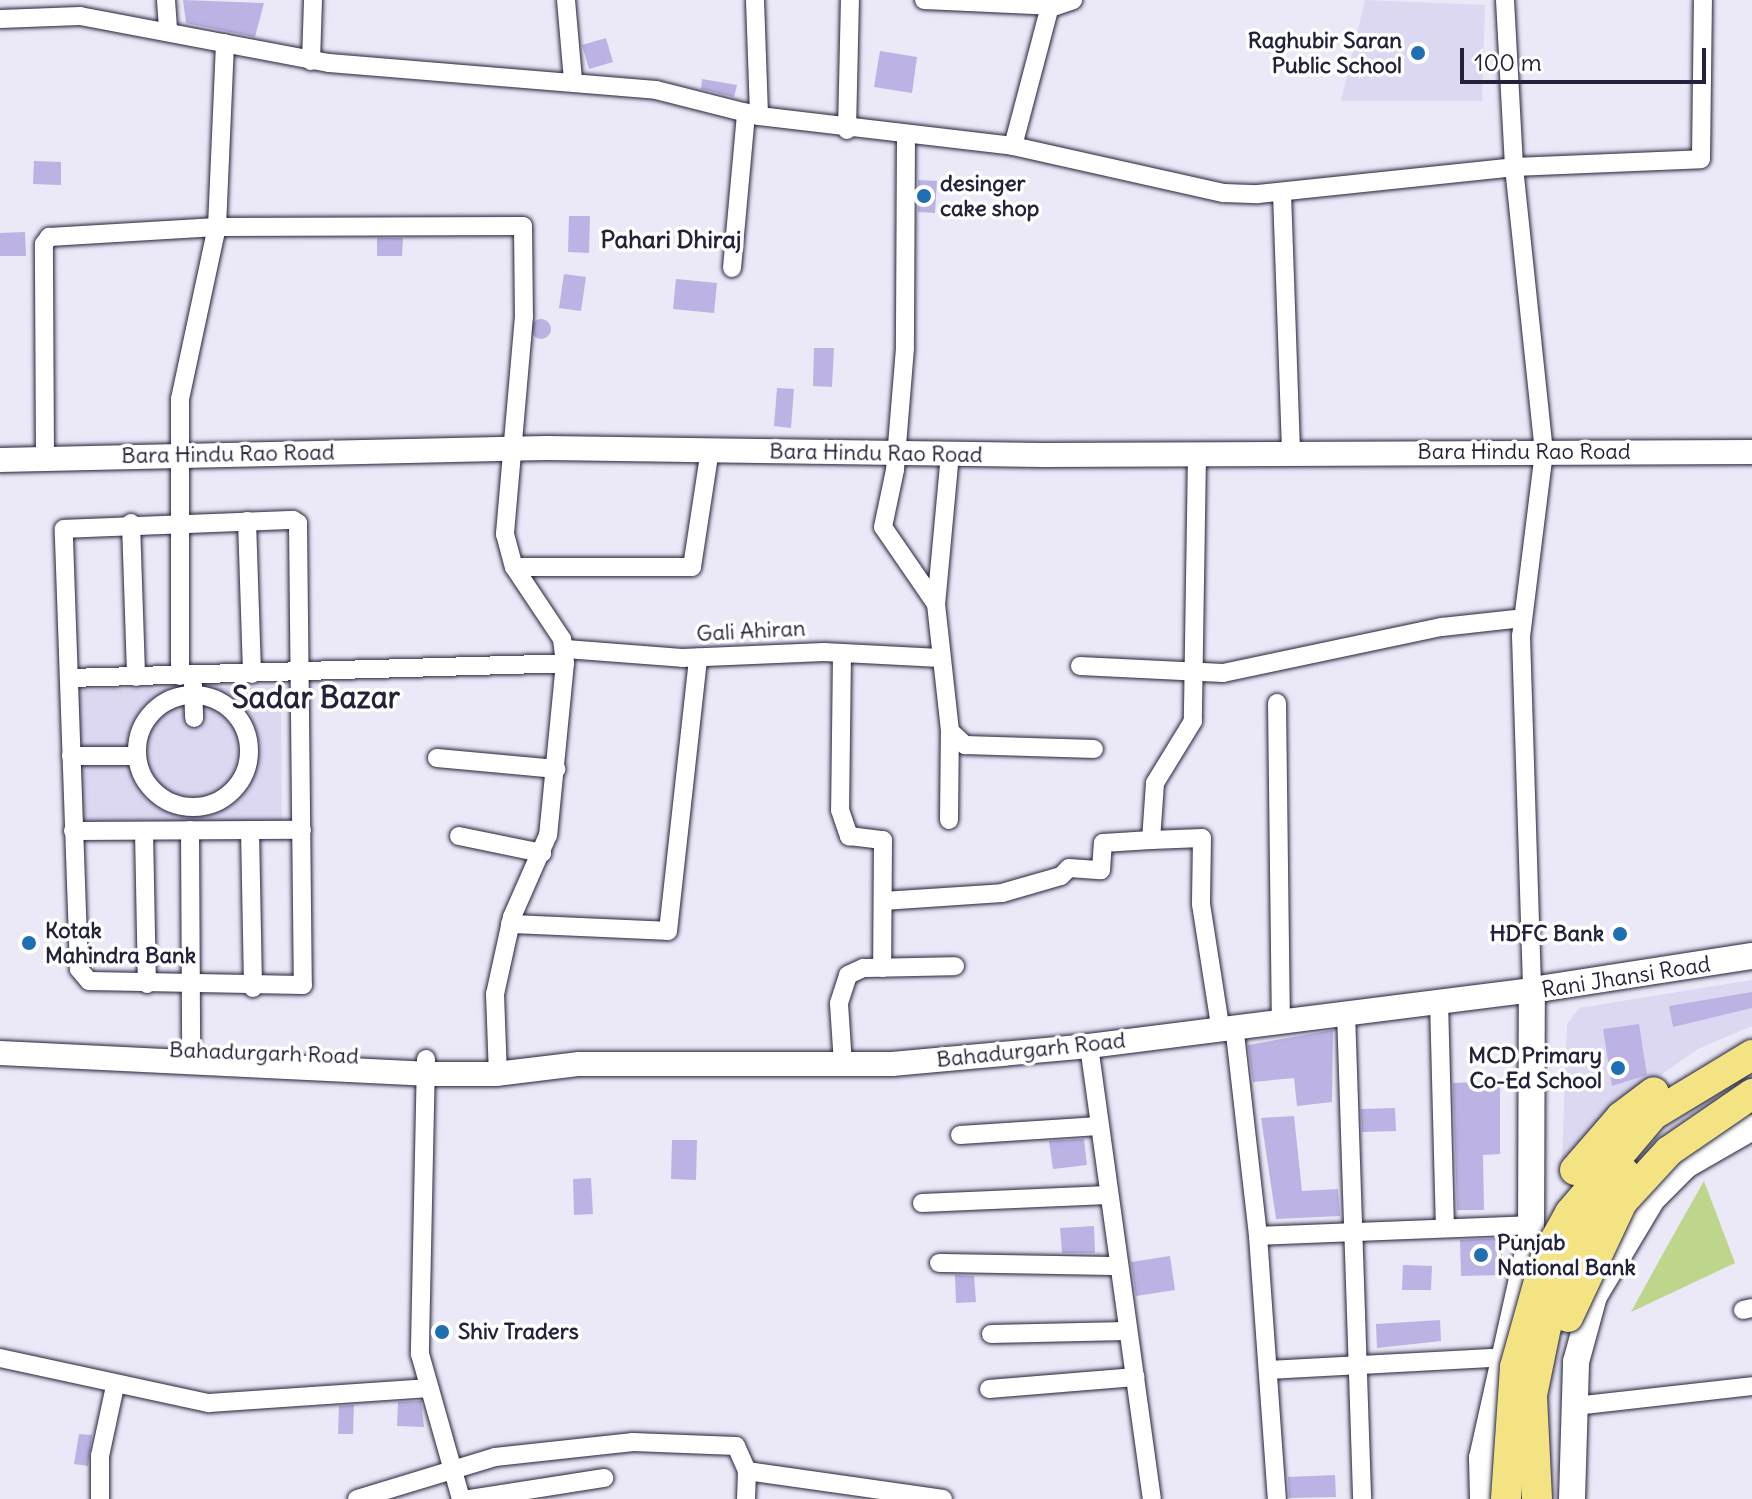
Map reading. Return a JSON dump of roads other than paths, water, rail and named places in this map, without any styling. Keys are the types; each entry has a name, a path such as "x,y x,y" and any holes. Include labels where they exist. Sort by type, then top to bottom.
{"main road":[{"name":"Rani Jhansi Road","path":"1483,1499 1482,1458 1532,1232 1532,990 1752,956"},
{"path":"1537,1499 1521,1405 1501,1375 1510,1309 1529,1250 1561,1189 1621,1117 1707,1054 1752,1033"},
{"path":"1506,1499 1521,1405 1529,1309 1546,1256 1570,1213 1653,1115 1752,1055"},
{"path":"1521,1405 1565,1263 1615,1183 1670,1128 1752,1076"},
{"path":"1521,1405 1622,1202 1669,1151 1752,1094"},
{"path":"1572,1499 1576,1362 1594,1296 1652,1199 1686,1165 1752,1127"},
{"path":"1532,1232 1594,1296"}],"street":[{"path":"166,0 168,30"},
{"path":"311,61 313,0"},
{"path":"566,0 573,80"},
{"path":"732,268 752,114 755,0"},
{"path":"847,130 850,0"},
{"path":"924,0 1050,6 1073,0"},
{"path":"1505,0 1514,167 1544,452 1523,618 1532,990"},
{"path":"0,19 55,8 311,61 573,80 656,90 752,114 847,130 1013,146 1224,193 1282,193 1514,167 1701,159 1703,0"},
{"path":"1013,146 1050,6"},
{"path":"194,718 193,695 187,676 177,522 177,455 180,399 217,227 225,43"},
{"path":"906,136 905,348 896,453 883,527 936,604"},
{"path":"1282,193 1291,454"},
{"path":"45,459 45,240 217,227 523,226 524,316 505,534 514,567 566,656 556,769 542,853 510,924 495,994 498,1068"},
{"name":"Bara Hindu Rao Road","path":"0,460 511,448 950,454 1752,452"},
{"path":"514,567 692,567 710,450"},
{"path":"949,820 950,731 936,604 950,454"},
{"path":"1151,840 1155,783 1193,721 1197,454"},
{"path":"247,521 252,674"},
{"path":"247,521 298,523 305,980 294,988 89,981 81,975 73,831 64,529 131,523 247,521"},
{"path":"131,523 136,677"},
{"path":"1080,666 1193,673 1247,670 1442,627 1523,618"},
{"path":"842,653 840,810 849,836 883,840 882,968"},
{"name":"Gali Ahiran","path":"69,678 298,672 566,656 698,658 842,653 940,658"},
{"path":"510,924 668,931 698,658"},
{"path":"193,695 234,712 249,744 241,780 228,794 193,807 157,794 137,756 142,725 153,711 193,695"},
{"path":"1277,703 1281,1020"},
{"path":"950,731 965,745 1094,749"},
{"path":"71,756 137,756"},
{"path":"437,758 556,769"},
{"path":"191,1050 188,985 193,807"},
{"path":"250,830 253,988"},
{"path":"73,831 302,830"},
{"path":"144,831 147,984"},
{"path":"459,836 542,853"},
{"path":"883,901 1002,893 1061,876 1069,868 1101,870 1103,843 1202,838 1201,904 1227,1026 1258,1236 1277,1499"},
{"path":"843,1064 842,982 855,970 955,966"},
{"name":"Bahadurgarh Road","path":"0,1053 498,1068 843,1064 1089,1046 1227,1026 1532,990"},
{"path":"1439,1001 1445,1226"},
{"path":"1346,1012 1362,1499"},
{"name":"Bahadurgarh Road","path":"0,1040 426,1066"},
{"path":"1089,1046 1117,1266 1152,1499"},
{"path":"426,1066 420,1354 461,1499"},
{"path":"960,1135 1099,1126"},
{"path":"922,1203 1108,1195"},
{"path":"1258,1236 1351,1228 1445,1226 1532,1232"},
{"path":"939,1263 1117,1266"},
{"path":"991,1334 1127,1331"},
{"path":"1268,1370 1505,1357"},
{"path":"0,1358 115,1386 232,1403 429,1388"},
{"path":"989,1389 1136,1377"},
{"path":"100,1499 100,1456 115,1386"},
{"path":"1575,1406 1752,1386"},
{"path":"357,1499 453,1467 633,1442 731,1445 742,1451 747,1471 746,1499"},
{"path":"747,1471 943,1499"},
{"path":"470,1499 604,1478"}],"place":[{"name":"Raghubir Saran Public School","path":"1418,53"},
{"name":"desinger cake shop","path":"924,196"},
{"name":"HDFC Bank","path":"1620,934"},
{"name":"Kotak Mahindra Bank","path":"29,943"},
{"name":"MCD Primary Co-Ed School","path":"1618,1068"},
{"name":"Punjab National Bank","path":"1481,1255"},
{"name":"Shiv Traders","path":"442,1332"}],"district":[{"name":"Pahari Dhiraj","path":"671,240"},
{"name":"Sadar Bazar","path":"316,697"}]}
